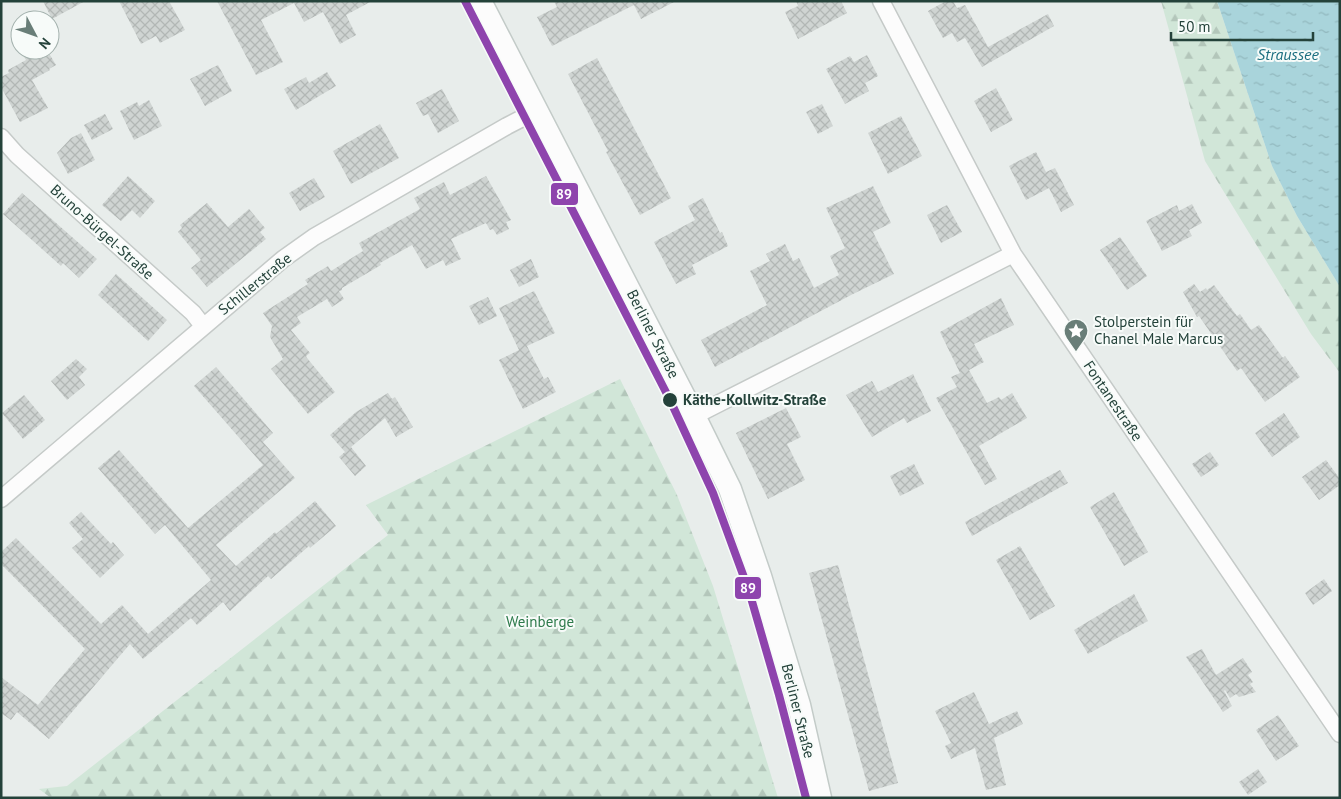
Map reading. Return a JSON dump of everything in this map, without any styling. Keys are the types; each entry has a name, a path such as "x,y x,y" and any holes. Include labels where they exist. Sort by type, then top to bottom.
{"street":[{"name":"Berliner Straße","path":"480,1 538,110 730,489 760,576 799,705 820,798"},
{"name":"Fontanestraße","path":"881,1 1014,254 1340,734"},
{"name":"Schillerstraße","path":"1,499 283,259 314,237 538,110"},
{"name":"Bruno-Bürgel-Straße","path":"1,137 22,160 193,313 203,326"},
{"path":"694,416 1014,254"}],"green space":[{"path":"1161,1 1217,1 1272,166 1297,216 1340,287 1340,373 1311,334 1205,161"},
{"name":"Weinberge","path":"620,379 677,495 713,586 778,798 51,798 39,789 67,786 388,535 366,505"}],"water":[{"name":"Straussee","path":"1217,1 1340,1 1340,287 1297,216 1272,166"}],"building":[{"path":"43,1 85,1 60,15 60,10 48,10"},
{"path":"119,1 169,1 185,30 160,43 156,36 141,44"},
{"path":"217,1 372,1 346,15 356,35 340,44 323,12 304,22 294,3 261,20 283,62 256,75"},
{"path":"554,1 676,1 641,19 634,5 552,46 537,17 557,7"},
{"path":"796,1 841,1 847,13 798,39 785,12 798,6"},
{"path":"946,1 953,1 957,8 965,5 988,47 1048,14 1054,26 982,67 965,38 957,42 952,33 943,38 928,11"},
{"path":"867,55 878,76 865,83 869,91 845,104 826,69 850,56 854,62"},
{"path":"597,58 671,198 640,215 606,152 608,151 568,74"},
{"path":"26,60 53,60 56,65 32,80 48,108 20,122 1,87 1,77 9,73 8,70"},
{"path":"218,65 232,91 205,106 190,79"},
{"path":"327,72 336,86 296,110 284,89 306,77 309,83"},
{"path":"996,88 1013,120 991,132 974,101"},
{"path":"442,89 459,121 438,133 428,114 423,116 416,103"},
{"path":"149,100 162,126 134,140 120,111 137,102 139,106"},
{"path":"822,104 833,126 818,134 806,112"},
{"path":"105,114 113,129 92,140 84,125"},
{"path":"901,116 922,156 888,174 868,133"},
{"path":"380,124 399,158 351,184 333,151"},
{"path":"81,133 95,160 68,174 57,153 71,138"},
{"path":"1036,152 1046,172 1055,168 1074,205 1061,212 1049,188 1026,200 1009,166"},
{"path":"128,176 155,201 140,218 132,210 121,221 102,205"},
{"path":"486,176 511,220 506,222 509,229 497,235 493,229 490,230 486,223 451,239 461,259 446,266 443,260 426,269 412,245 342,288 339,291 344,299 332,307 327,299 297,317 301,323 291,330 310,353 306,356 307,358 335,392 308,414 271,369 283,359 270,337 272,326 263,313 308,284 305,280 328,266 331,271 363,251 359,243 420,209 414,198 444,182 450,195"},
{"path":"314,178 325,197 300,211 289,193"},
{"path":"873,186 891,223 873,232 894,274 715,367 701,340 767,305 750,271 770,261 766,254 785,244 793,261 799,258 814,288 839,275 830,256 845,248 826,208"},
{"path":"22,193 97,259 79,278 63,263 61,266 3,214"},
{"path":"703,198 728,246 692,265 696,274 676,284 654,242 695,220 688,206"},
{"path":"207,203 228,227 249,209 265,228 260,232 266,239 207,287 191,268 201,260 178,232 182,228 180,225"},
{"path":"1192,204 1202,223 1189,230 1192,236 1162,251 1146,221 1177,205 1179,211"},
{"path":"947,205 962,232 941,243 927,215"},
{"path":"1120,237 1147,276 1127,290 1100,250"},
{"path":"531,259 539,277 519,287 510,270"},
{"path":"116,274 167,320 148,341 98,295"},
{"path":"1194,284 1200,292 1214,285 1237,316 1240,314 1251,330 1259,325 1283,358 1285,356 1300,377 1265,402 1241,368 1237,371 1199,316 1197,317 1183,292"},
{"path":"534,291 555,333 527,346 544,379 548,377 556,392 523,409 499,360 519,350 499,308"},
{"path":"488,297 497,316 479,325 469,306"},
{"path":"1001,298 1014,325 974,344 984,362 969,370 987,403 999,397 1001,400 1012,393 1027,418 979,446 997,479 985,485 936,398 957,387 951,377 960,373 940,332"},
{"path":"76,359 87,369 79,377 85,385 67,400 51,381"},
{"path":"216,367 273,433 263,442 295,478 216,545 236,566 315,501 336,526 310,548 309,546 271,579 268,576 230,611 223,602 197,625 191,618 143,659 130,644 49,739 17,712 11,720 1,713 1,677 38,705 85,649 1,564 1,552 16,538 101,624 122,605 148,634 211,580 165,525 155,534 98,468 119,450 188,528 263,465 194,386"},
{"path":"913,374 931,411 907,423 904,418 872,437 846,395 872,381 878,392"},
{"path":"388,393 392,399 395,397 413,427 396,437 385,418 351,447 366,466 355,476 339,457 345,452 330,435 356,412"},
{"path":"24,395 45,420 23,439 2,413"},
{"path":"786,408 801,437 787,444 805,480 768,499 736,433"},
{"path":"1284,413 1300,437 1272,457 1255,433"},
{"path":"1210,452 1219,465 1201,477 1192,464"},
{"path":"1326,460 1340,479 1340,485 1319,500 1302,477"},
{"path":"914,464 924,484 900,496 890,476"},
{"path":"1060,470 1068,483 972,536 965,522"},
{"path":"1114,492 1148,552 1124,566 1090,507"},
{"path":"81,512 124,555 100,578 72,548 83,539 69,523"},
{"path":"1020,546 1055,606 1030,620 996,560"},
{"path":"838,565 898,783 869,791 809,573"},
{"path":"1324,579 1332,591 1313,605 1305,593"},
{"path":"1134,594 1148,621 1088,654 1074,630"},
{"path":"1202,649 1216,675 1243,658 1252,672 1248,675 1253,682 1250,684 1256,692 1239,697 1236,694 1230,698 1225,690 1232,706 1223,712 1186,657"},
{"path":"974,692 989,724 1017,711 1023,724 994,738 1006,785 986,790 975,748 951,759 945,746 951,743 935,711"},
{"path":"1278,715 1299,746 1276,761 1256,730"},
{"path":"1258,769 1267,782 1248,795 1239,782"}],"transit line":[{"name":"89","path":"465,1 670,400 713,493 749,591 806,798"}],"place":[{"name":"Stolperstein für Chanel Male Marcus","path":"1076,352"},
{"name":"Käthe-Kollwitz-Straße","path":"670,400"}]}
